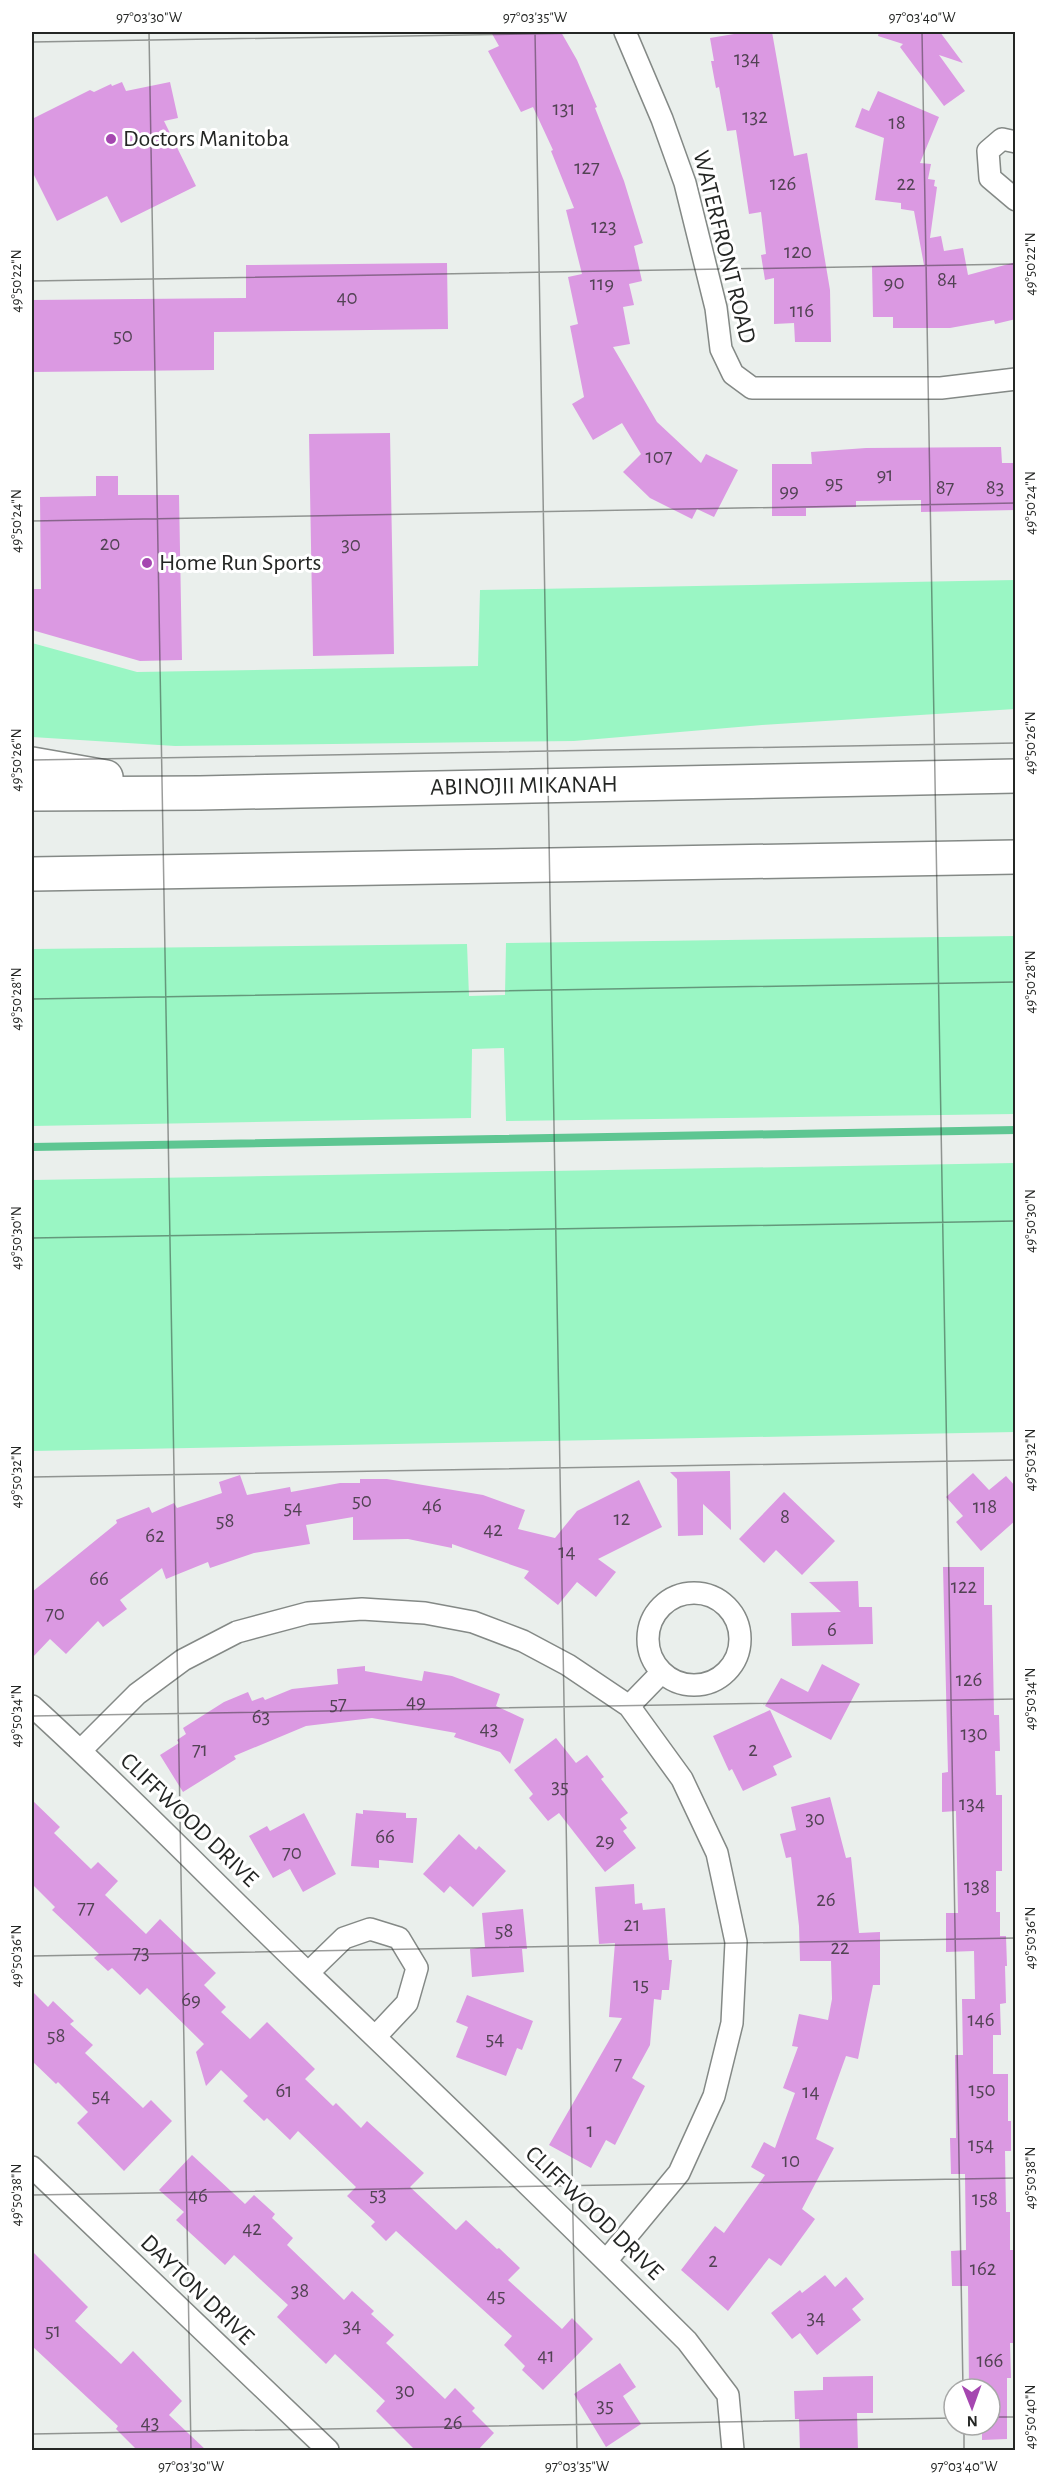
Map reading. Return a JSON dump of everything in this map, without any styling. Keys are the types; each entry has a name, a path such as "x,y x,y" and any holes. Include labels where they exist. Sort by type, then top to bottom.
{"main road":[{"path":"32,764 200,793"},
{"name":"ABINOJII MIKANAH","path":"32,794 200,793 1016,776"},
{"path":"32,874 1016,856"}],"street":[{"name":"WATERFRONT ROAD","path":"625,32 662,119 685,183 716,308 721,349 733,374 752,388 941,388 1016,380"},
{"path":"1016,142 1002,139 988,151 990,178 1016,200"},
{"path":"696,1593 712,1597 725,1605 735,1618 740,1646 727,1671 715,1680 695,1684 674,1680 662,1672 653,1659 648,1644 649,1628 656,1614 666,1602 680,1595 696,1593"},
{"path":"81,1750 137,1694 183,1660 237,1632 308,1613 363,1609 425,1613 473,1622 523,1641 559,1660 629,1706 682,1779 717,1853 736,1942 732,2023 714,2096 679,2173 606,2260"},
{"path":"629,1706 662,1672"},
{"name":"CLIFFWOOD DRIVE","path":"32,1706 81,1750 687,2341 728,2395 733,2451"},
{"path":"308,1973 344,1938 370,1929 399,1938 417,1968 407,2003 376,2036"},
{"name":"DAYTON DRIVE","path":"32,2167 327,2451"}],"green space":[{"path":"1015,580 1015,709 762,725 574,741 175,746 32,737 32,643 137,672 478,666 480,590"},
{"path":"1015,936 1015,1114 506,1121 504,1048 472,1049 471,1118 32,1126 32,949 467,944 469,996 505,995 506,943"},
{"path":"1015,1163 1015,1432 32,1451 32,1180"}],"building":[{"path":"491,32 561,32 577,60 624,181 643,243 634,246 642,281 629,284 634,305 623,307 630,344 613,347 657,422 701,463 706,454 738,470 714,517 697,509 692,519 650,498 623,472 641,454 622,423 593,440 572,404 584,397 570,326 578,324 568,277 582,274 566,210 574,208 551,151 553,150 533,107 521,112 488,51 499,46"},
{"path":"746,32 772,32 794,156 807,153 830,290 831,342 795,342 794,323 774,324 774,278 765,280 761,255 766,254 761,212 749,214 736,130 727,131 719,87 716,88 711,61 714,61 710,38"},
{"path":"879,32 940,32 963,63 939,55 965,91 944,106 900,47 903,44 878,36"},
{"path":"122,82 126,91 170,82 178,118 164,121 196,186 121,223 107,196 57,221 32,171 32,119 90,90 94,92 111,84 112,86"},
{"path":"878,91 939,117 920,163 931,164 928,179 935,180 934,186 937,187 930,238 941,236 944,251 963,248 968,275 1016,262 1016,319 995,324 994,320 950,328 893,328 893,317 873,317 872,266 924,265 914,211 901,209 901,203 875,200 884,138 855,127 862,108 869,111"},
{"path":"447,263 448,329 214,332 214,370 32,372 32,300 246,298 246,265"},
{"path":"390,433 394,654 313,656 309,434"},
{"path":"1001,447 1002,463 1016,463 1016,510 921,512 921,500 856,501 856,507 806,508 806,516 772,516 772,464 812,464 811,452 866,448"},
{"path":"96,476 118,476 118,495 179,495 182,660 140,661 32,630 32,589 41,589 40,497 96,496"},
{"path":"730,1471 731,1530 703,1504 703,1535 678,1536 677,1479 670,1472"},
{"path":"973,1473 989,1490 1006,1476 1016,1487 1016,1520 981,1551 956,1522 963,1516 946,1497"},
{"path":"240,1475 247,1495 290,1487 291,1492 340,1483 360,1483 360,1479 387,1479 483,1495 525,1510 518,1529 555,1538 577,1511 639,1480 662,1527 598,1559 616,1572 596,1597 577,1582 558,1605 524,1578 529,1571 452,1544 452,1548 408,1539 353,1540 353,1517 306,1525 310,1544 254,1553 210,1568 208,1562 166,1579 162,1568 120,1600 127,1609 103,1627 98,1621 66,1654 50,1639 32,1658 32,1592 117,1523 116,1520 149,1507 152,1513 174,1503 177,1508 222,1493 219,1482"},
{"path":"784,1492 835,1541 802,1575 776,1550 764,1563 739,1539"},
{"path":"943,1567 984,1567 984,1605 992,1605 994,1715 999,1715 1000,1751 995,1751 996,1795 1002,1795 1002,1871 996,1871 996,1912 1000,1912 1000,1936 1006,1936 1007,1966 1005,1966 1006,2003 1000,2004 1001,2035 993,2035 993,2074 1008,2074 1008,2121 1011,2121 1011,2151 1005,2151 1006,2212 1010,2212 1010,2250 1013,2250 1015,2343 1010,2343 1011,2378 1007,2378 1007,2439 982,2440 982,2437 1002,2437 1002,2377 969,2377 968,2286 952,2286 951,2251 966,2250 965,2174 951,2174 950,2138 956,2138 955,2055 963,2055 962,1999 975,1999 974,1951 946,1952 946,1913 958,1913 956,1811 942,1812 942,1773 948,1772"},
{"path":"858,1581 859,1607 872,1607 873,1644 792,1646 791,1613 841,1612 809,1582"},
{"path":"822,1664 860,1684 831,1740 765,1706 781,1678 808,1692"},
{"path":"365,1666 365,1671 422,1681 424,1671 452,1676 500,1694 496,1706 524,1719 510,1764 500,1752 454,1737 456,1733 372,1718 306,1726 234,1756 236,1759 183,1792 160,1755 179,1743 177,1740 186,1734 183,1728 224,1702 248,1692 252,1701 263,1697 265,1700 292,1689 338,1684 337,1669"},
{"path":"770,1710 792,1757 773,1766 777,1775 743,1791 732,1769 729,1771 713,1736"},
{"path":"556,1738 576,1763 587,1755 604,1777 601,1779 628,1813 620,1819 627,1828 623,1831 636,1848 605,1872 559,1813 548,1821 529,1798 533,1794 514,1770"},
{"path":"830,1797 846,1858 851,1857 859,1933 880,1932 880,1985 873,1985 858,2059 846,2056 816,2139 834,2148 802,2209 815,2219 781,2266 769,2258 728,2311 681,2270 715,2226 724,2233 765,2175 751,2167 764,2142 775,2148 795,2093 783,2088 798,2047 792,2046 799,2014 828,2020 832,1999 831,1961 800,1961 799,1926 791,1857 786,1858 780,1834 796,1830 791,1807"},
{"path":"32,1800 60,1827 54,1833 91,1869 98,1862 118,1881 105,1895 146,1934 160,1919 216,1973 204,1985 226,2007 221,2012 250,2039 267,2022 315,2069 305,2079 333,2106 336,2103 361,2128 367,2121 424,2173 410,2187 456,2230 466,2220 497,2249 499,2248 520,2268 508,2280 562,2329 572,2318 593,2339 543,2390 522,2370 525,2366 504,2345 512,2336 396,2231 386,2241 371,2226 375,2222 347,2196 356,2187 298,2131 290,2140 267,2118 264,2121 243,2101 248,2096 221,2070 206,2086 196,2052 204,2044 147,1988 140,1995 112,1968 108,1971 94,1958 99,1954 52,1910 55,1907 32,1884"},
{"path":"363,1810 406,1813 406,1818 417,1818 413,1863 379,1860 379,1868 351,1866 356,1813 363,1814"},
{"path":"304,1813 336,1874 303,1892 290,1869 273,1878 249,1836 267,1826 270,1831"},
{"path":"459,1834 476,1850 479,1846 506,1871 473,1907 450,1886 444,1893 423,1874"},
{"path":"634,1884 635,1904 642,1903 643,1910 665,1908 669,1960 672,1960 669,1990 662,1990 661,2000 654,1999 650,2045 632,2078 645,2086 615,2145 606,2140 591,2168 549,2145 622,2018 609,2017 615,1943 599,1944 595,1887"},
{"path":"523,1909 527,1949 522,1949 524,1972 472,1977 470,1949 485,1947 482,1913"},
{"path":"32,1991 48,2007 53,2001 74,2021 70,2024 93,2045 85,2053 143,2108 151,2100 172,2121 124,2171 77,2123 88,2112 58,2082 56,2084 32,2061"},
{"path":"467,1995 533,2021 522,2050 517,2048 506,2076 456,2057 468,2027 456,2022"},
{"path":"192,2155 245,2204 254,2195 275,2214 272,2218 293,2238 287,2245 344,2300 352,2291 374,2311 371,2314 394,2335 386,2343 445,2399 455,2388 475,2408 472,2411 494,2433 477,2451 416,2451 376,2411 385,2401 335,2354 326,2364 277,2317 288,2305 234,2255 225,2265 176,2220 184,2212 159,2190"},
{"path":"32,2251 88,2307 75,2321 121,2364 133,2351 182,2401 169,2415 207,2451 138,2451 116,2429 118,2426 32,2346"},
{"path":"825,2275 835,2287 846,2277 864,2299 852,2309 861,2320 817,2355 800,2333 792,2339 771,2313 800,2290 802,2293"},
{"path":"620,2363 636,2387 623,2396 641,2424 606,2447 574,2394"},
{"path":"873,2376 873,2413 857,2413 858,2451 800,2451 799,2419 795,2419 794,2391 823,2390 823,2377"}],"waterway":[{"path":"32,1147 1016,1130"}],"place":[{"name":"Doctors Manitoba","path":"111,139"},
{"name":"Home Run Sports","path":"147,563"}]}
